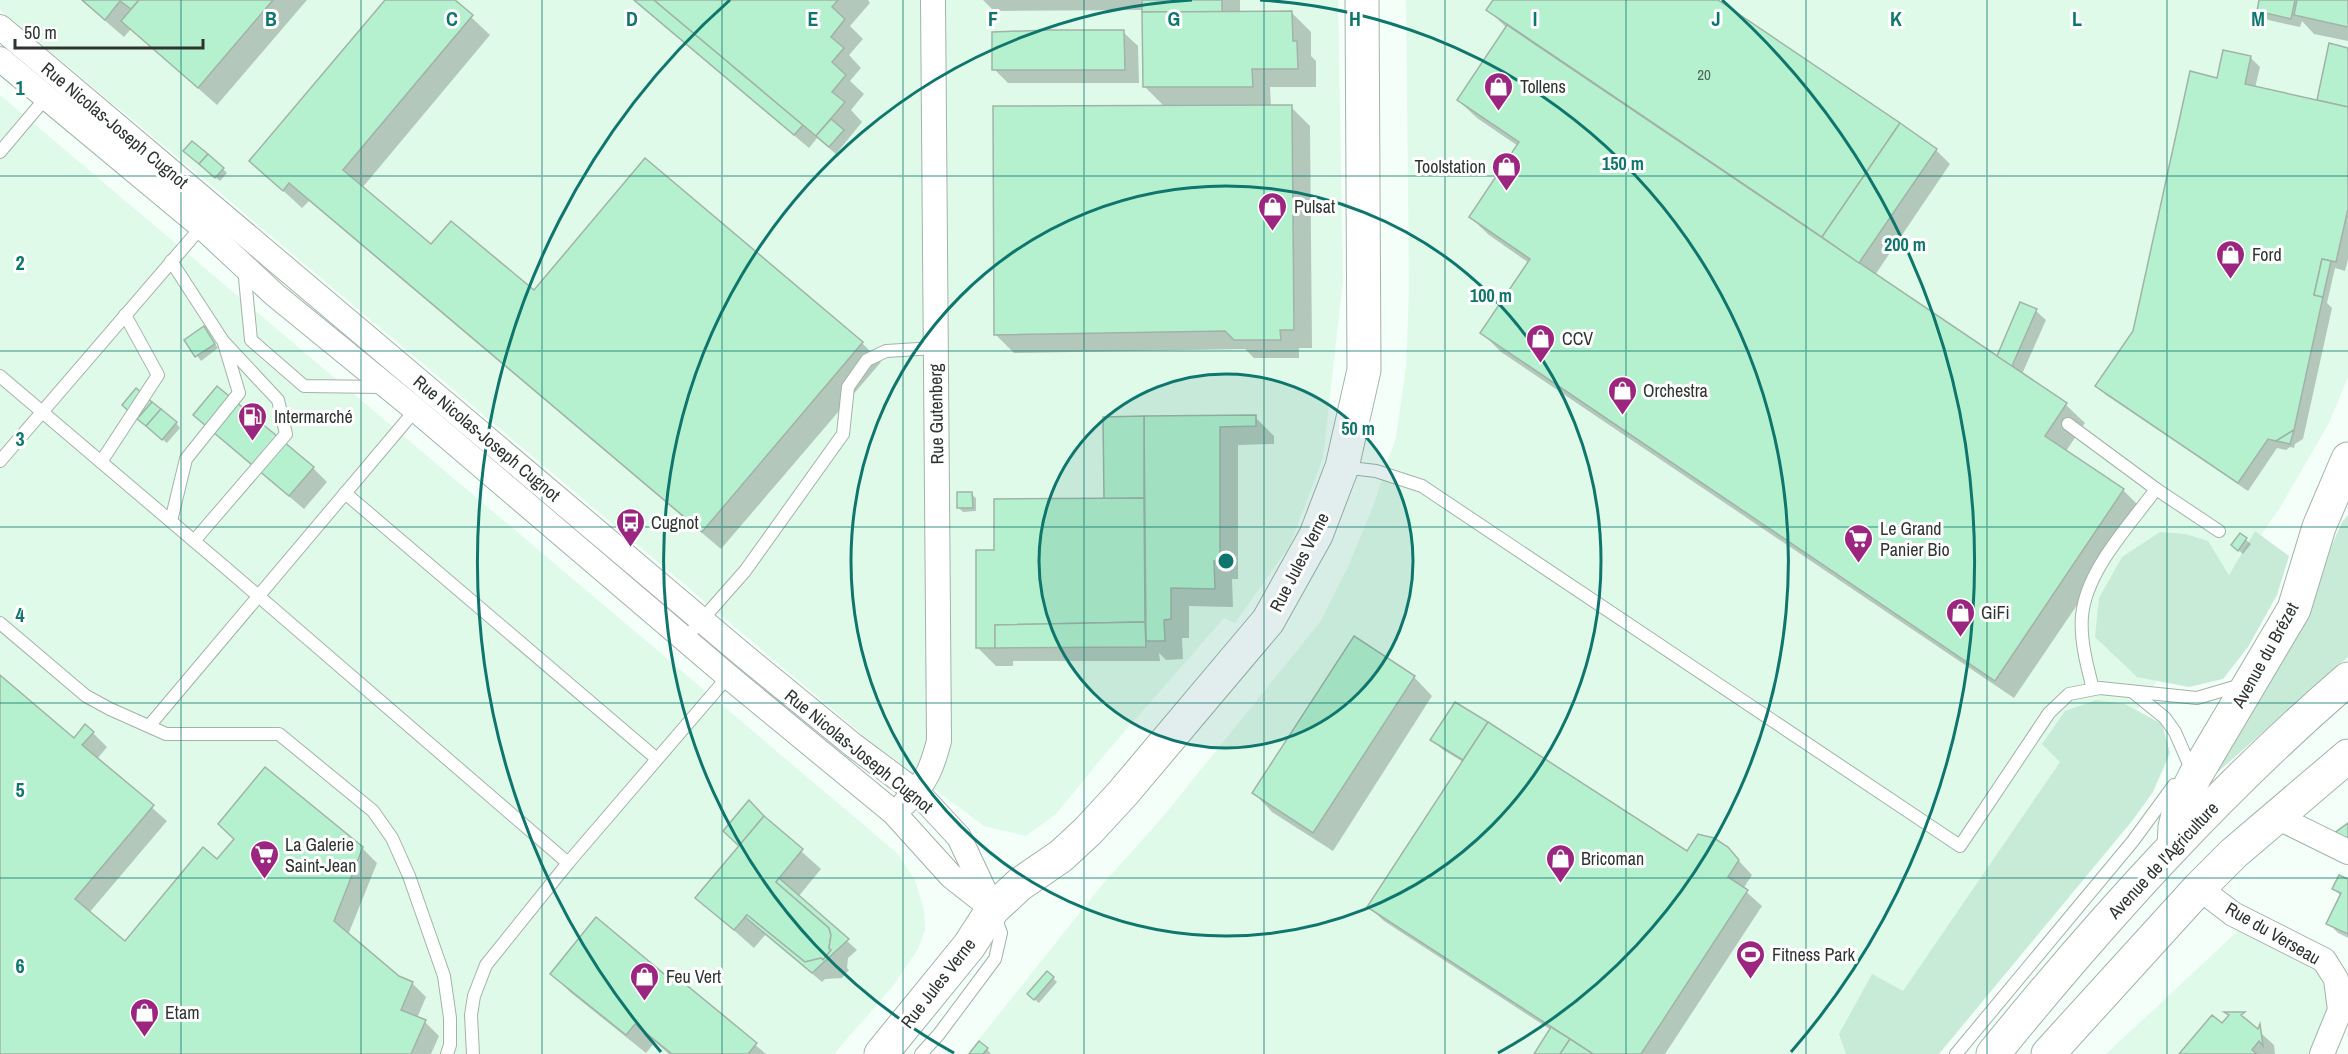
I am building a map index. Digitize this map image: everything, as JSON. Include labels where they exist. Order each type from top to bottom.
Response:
[{"type":"main road","name":"Rue Jules Verne","points":[[881,1054],[969,946],[993,909],[1020,884],[1061,856],[1124,793],[1268,621],[1316,535],[1342,467],[1364,370],[1362,0]]},
{"type":"main road","name":"Avenue du Brézet","points":[[2174,846],[2175,827],[2192,770],[2251,682],[2294,609],[2319,527],[2341,491],[2348,459]]},
{"type":"main road","name":"Avenue de l'Agriculture","points":[[1993,1054],[2043,991],[2174,846],[2248,770],[2348,679]]},
{"type":"main road","points":[[2048,1054],[2199,888],[2234,853],[2346,757]]},
{"type":"street","name":"Rue Gutenberg","points":[[894,813],[916,792],[931,772],[939,741],[933,0]]},
{"type":"street","name":"Rue Nicolas-Joseph Cugnot","points":[[0,27],[61,79],[208,219],[244,267],[275,295],[416,410],[729,677],[894,813],[951,876],[993,909]]},
{"type":"street","name":"Rue Nicolas-Joseph Cugnot","points":[[0,59],[46,98],[432,391],[743,655],[853,745],[916,792],[959,837],[993,909]]},
{"type":"street","points":[[2277,817],[2348,852]]},
{"type":"street","name":"Rue du Verseau","points":[[2199,888],[2233,914],[2324,960],[2336,979],[2340,1010],[2322,1054]]},
{"type":"lane","points":[[0,152],[61,79]]},
{"type":"lane","points":[[0,461],[208,219]]},
{"type":"lane","points":[[171,261],[223,341],[278,400],[286,434],[194,541]]},
{"type":"lane","points":[[244,267],[251,340],[304,386],[388,388]]},
{"type":"lane","points":[[101,462],[158,375],[125,315]]},
{"type":"lane","points":[[171,521],[186,459],[238,393],[223,341]]},
{"type":"lane","points":[[684,639],[745,571],[843,434],[848,387],[867,360],[886,351],[935,348]]},
{"type":"lane","points":[[0,376],[568,863]]},
{"type":"lane","points":[[149,726],[432,391]]},
{"type":"lane","points":[[2068,424],[2156,489],[2219,531]]},
{"type":"lane","points":[[1342,467],[1376,471],[1422,486],[1960,846],[2049,713],[2069,694],[2100,688],[2197,698],[2251,682]]},
{"type":"lane","points":[[2093,689],[2086,662],[2082,616],[2093,575],[2156,489]]},
{"type":"lane","points":[[345,493],[657,759]]},
{"type":"lane","points":[[0,623],[86,696],[166,734],[279,734],[373,811],[392,838],[409,876],[444,976],[450,1018],[450,1045],[447,1054]]},
{"type":"lane","points":[[473,1054],[471,1015],[474,996],[483,972],[496,951],[522,923],[568,863],[729,677],[743,655]]},
{"type":"lane","points":[[1956,1054],[2192,770],[2175,732],[2165,718],[2133,692]]},
{"type":"lane","name":"Rue Jules Verne","points":[[921,1054],[939,1034],[995,959],[1001,933],[993,909]]},
{"type":"shaded area","points":[[0,0],[1338,0],[1343,280],[1323,458],[1290,545],[1235,623],[1224,618],[1105,754],[1056,814],[1026,836],[984,826],[870,741],[0,10]]},
{"type":"shaded area","points":[[1406,0],[2348,0],[2348,377],[2329,423],[2281,506],[2251,550],[1893,1054],[967,1054],[1102,885],[1161,819],[1320,622],[1347,569],[1374,504],[1396,437],[1406,367],[1409,289]]},
{"type":"shaded area","points":[[0,95],[897,853],[915,880],[924,910],[925,930],[918,949],[893,986],[834,1054],[0,1054]]},
{"type":"shaded area","points":[[2348,515],[2348,657],[2203,785],[2305,605],[2342,522]]},
{"type":"shaded area","points":[[2255,531],[2289,556],[2277,595],[2248,647],[2223,679],[2189,687],[2137,677],[2095,637],[2099,598],[2122,557],[2160,532],[2186,534],[2208,541],[2229,575]]},
{"type":"shaded area","points":[[2096,700],[2125,704],[2162,724],[2170,753],[2153,792],[2132,821],[1939,1054],[1846,1054],[1839,1034],[1872,974],[1903,991],[2060,762],[2042,744],[2065,711]]},
{"type":"shaded area","points":[[2242,927],[2318,964],[2334,1010],[2316,1054],[2106,1054]]},
{"type":"building","points":[[82,0],[139,0],[131,9],[120,1],[105,20]]},
{"type":"building","points":[[139,0],[273,0],[198,88],[121,21]]},
{"type":"building","points":[[385,0],[455,0],[473,15],[343,170],[431,244],[451,221],[534,290],[645,158],[863,342],[702,532],[289,183],[283,191],[249,161]]},
{"type":"building","points":[[634,0],[654,0],[803,125],[794,135]]},
{"type":"building","points":[[654,0],[838,0],[832,7],[845,19],[831,37],[844,48],[832,62],[846,75],[832,92],[845,102],[816,136]]},
{"type":"building","points":[[1142,0],[1222,0],[1222,12],[1142,12]]},
{"type":"building","points":[[1493,0],[1718,0],[1900,123],[1822,237],[1486,10]]},
{"type":"building","points":[[2259,0],[2295,0],[2291,19],[2257,11]]},
{"type":"building","points":[[2297,0],[2348,0],[2348,27],[2294,15]]},
{"type":"building","points":[[1292,11],[1293,41],[1297,41],[1298,69],[1252,69],[1253,87],[1143,87],[1142,12]]},
{"type":"building","points":[[1507,25],[2067,403],[2045,436],[2124,489],[1995,681],[1480,333],[1530,259],[1469,217],[1519,142],[1457,100]]},
{"type":"building","points":[[1124,30],[1125,70],[992,70],[992,32]]},
{"type":"building","points":[[2329,43],[2348,48],[2348,107],[2317,100]]},
{"type":"building","name":"Ford","points":[[2223,50],[2251,56],[2245,84],[2348,107],[2348,209],[2336,262],[2322,259],[2314,295],[2323,297],[2294,430],[2276,441],[2268,439],[2238,483],[2095,386],[2133,331],[2190,71],[2217,78]]},
{"type":"building","points":[[1292,105],[1294,330],[1280,330],[1281,340],[1234,340],[1225,331],[994,335],[993,106]]},
{"type":"building","points":[[831,119],[844,130],[829,147],[816,136]]},
{"type":"building","points":[[1900,123],[1937,149],[1859,263],[1822,237]]},
{"type":"building","points":[[192,141],[208,154],[199,164],[183,151]]},
{"type":"building","points":[[208,154],[224,168],[215,178],[199,164]]},
{"type":"building","points":[[2322,259],[2331,261],[2323,297],[2314,295]]},
{"type":"building","points":[[2020,302],[2037,309],[2012,366],[1997,356]]},
{"type":"building","points":[[204,326],[215,344],[195,357],[184,340]]},
{"type":"building","name":"Intermarché","points":[[217,386],[314,467],[289,496],[193,415]]},
{"type":"building","points":[[136,388],[152,402],[137,419],[122,405]]},
{"type":"building","points":[[152,402],[161,409],[146,426],[137,419]]},
{"type":"building","points":[[161,409],[177,422],[162,440],[146,426]]},
{"type":"building","points":[[1256,415],[1256,426],[1220,427],[1220,560],[1214,561],[1215,589],[1171,588],[1171,619],[1164,620],[1165,641],[1146,641],[1144,416]]},
{"type":"building","points":[[1144,416],[1144,498],[1104,499],[1103,417]]},
{"type":"building","points":[[2294,430],[2290,444],[2276,441]]},
{"type":"building","points":[[957,492],[972,492],[973,508],[957,508]]},
{"type":"building","points":[[1144,498],[1145,622],[995,625],[995,648],[976,648],[976,550],[994,550],[994,499]]},
{"type":"building","points":[[2240,533],[2247,538],[2238,551],[2231,545]]},
{"type":"building","points":[[1145,622],[1146,647],[995,648],[995,625]]},
{"type":"building","points":[[1354,636],[1415,676],[1313,833],[1252,793]]},
{"type":"building","name":"La Galerie Saint-Jean","points":[[0,675],[74,738],[85,724],[94,732],[82,745],[154,805],[75,899],[125,941],[203,847],[217,859],[234,839],[218,824],[265,767],[363,847],[334,921],[399,976],[413,982],[401,1010],[426,1020],[411,1054],[0,1054]]},
{"type":"building","points":[[1455,702],[1488,722],[1463,760],[1430,740]]},
{"type":"building","name":"Bricoman","points":[[1488,722],[1687,851],[1698,834],[1714,838],[1728,847],[1739,860],[1728,877],[1748,890],[1641,1054],[1593,1054],[1367,907]]},
{"type":"building","points":[[749,800],[764,816],[739,846],[723,831]]},
{"type":"building","points":[[764,816],[803,849],[776,882],[829,928],[831,935],[829,948],[831,950],[823,960],[821,958],[805,962],[747,915],[734,930],[695,898]]},
{"type":"building","points":[[2348,823],[2348,842],[2333,834]]},
{"type":"building","points":[[2339,875],[2348,879],[2348,934],[2326,924],[2341,893],[2332,889]]},
{"type":"building","points":[[779,878],[849,939],[812,973],[745,917],[747,915],[805,962],[821,958],[823,960],[831,950],[829,948],[831,935],[829,928],[776,882]]},
{"type":"building","name":"Feu Vert","points":[[596,917],[669,978],[673,974],[757,1043],[748,1054],[672,1054],[635,1024],[626,1035],[550,974]]},
{"type":"building","points":[[1047,971],[1054,977],[1034,1000],[1027,994]]},
{"type":"building","points":[[2224,1012],[2245,1012],[2241,1015],[2258,1029],[2260,1024],[2263,1046],[2259,1041],[2252,1050],[2257,1054],[2179,1054],[2212,1015],[2222,1023],[2229,1015]]},
{"type":"building","points":[[1551,1027],[1570,1039],[1560,1054],[1534,1054]]},
{"type":"building","points":[[1570,1039],[1593,1054],[1560,1054]]},
{"type":"building","points":[[979,1041],[988,1048],[983,1054],[969,1054]]},
{"type":"place","name":"Tollens","points":[[1499,112]]},
{"type":"place","name":"Toolstation","points":[[1507,192]]},
{"type":"place","name":"Pulsat","points":[[1273,232]]},
{"type":"place","name":"Ford","points":[[2231,280]]},
{"type":"place","name":"CCV","points":[[1541,364]]},
{"type":"place","name":"Orchestra","points":[[1622,416]]},
{"type":"place","name":"Intermarché","points":[[253,442]]},
{"type":"place","name":"Cugnot","points":[[630,548]]},
{"type":"place","name":"Le Grand Panier Bio","points":[[1859,564]]},
{"type":"place","name":"GiFi","points":[[1960,638]]},
{"type":"place","name":"La Galerie Saint-Jean","points":[[264,880]]},
{"type":"place","name":"Bricoman","points":[[1560,884]]},
{"type":"place","name":"Fitness Park","points":[[1751,980]]},
{"type":"place","name":"Feu Vert","points":[[645,1002]]},
{"type":"place","name":"Etam","points":[[144,1038]]}]
